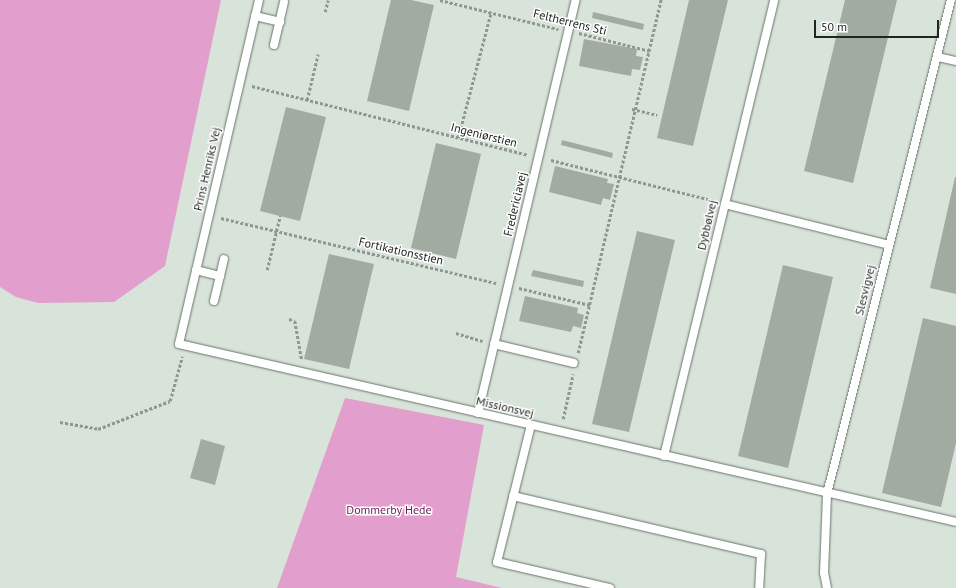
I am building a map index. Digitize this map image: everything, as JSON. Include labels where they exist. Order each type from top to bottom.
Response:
[{"type":"lane","name":"Prins Henriks Vej","points":[[182,345],[196,270],[259,0]]},
{"type":"lane","name":"Fredericiavej","points":[[478,413],[576,0]]},
{"type":"lane","name":"Dybbølvej","points":[[664,456],[774,0]]},
{"type":"lane","name":"Slesvigvej","points":[[827,588],[824,573],[827,494],[889,245],[938,57],[951,0]]},
{"type":"lane","points":[[274,45],[284,2]]},
{"type":"lane","points":[[255,16],[280,22]]},
{"type":"lane","points":[[938,57],[956,61]]},
{"type":"lane","points":[[725,204],[889,245]]},
{"type":"lane","points":[[214,301],[224,260]]},
{"type":"lane","points":[[196,270],[220,276]]},
{"type":"lane","points":[[494,344],[575,363]]},
{"type":"lane","name":"Missionsvej","points":[[182,345],[827,494],[956,522]]},
{"type":"lane","points":[[531,425],[497,562],[610,588]]},
{"type":"lane","points":[[513,496],[761,554],[760,588]]},
{"type":"path","points":[[325,12],[328,0]]},
{"type":"path","name":"Feltherrens Sti","points":[[440,0],[650,51]]},
{"type":"path","points":[[560,432],[620,176],[634,109],[650,51],[661,0]]},
{"type":"path","points":[[458,138],[491,12]]},
{"type":"path","points":[[307,100],[318,54]]},
{"type":"path","name":"Ingeniørstien","points":[[239,83],[538,158],[620,176],[725,204]]},
{"type":"path","points":[[634,109],[657,114]]},
{"type":"path","name":"Fortikationsstien","points":[[209,215],[590,305]]},
{"type":"path","points":[[267,270],[280,216]]},
{"type":"path","points":[[602,233],[606,234]]},
{"type":"path","points":[[289,319],[295,321],[303,362],[301,372]]},
{"type":"path","points":[[456,333],[494,344]]},
{"type":"path","points":[[60,422],[98,429],[170,402],[182,345]]},
{"type":"green space","points":[[0,0],[221,0],[165,266],[114,302],[38,303],[16,297],[0,287]]},
{"type":"green space","name":"Dommerby Hede","points":[[345,398],[484,425],[456,577],[502,588],[277,588]]},
{"type":"building","points":[[391,0],[411,0],[434,5],[409,111],[367,101]]},
{"type":"building","points":[[689,0],[728,0],[693,146],[657,138]]},
{"type":"building","points":[[845,0],[897,0],[853,183],[804,171]]},
{"type":"building","points":[[593,12],[644,24],[643,30],[592,18]]},
{"type":"building","points":[[584,39],[637,49],[636,56],[643,57],[640,70],[632,69],[631,76],[579,66]]},
{"type":"building","points":[[286,107],[326,117],[300,221],[260,211]]},
{"type":"building","points":[[562,140],[613,153],[612,158],[561,145]]},
{"type":"building","points":[[436,143],[481,154],[456,259],[411,248]]},
{"type":"building","points":[[555,166],[608,179],[607,183],[614,184],[610,200],[603,198],[601,205],[549,192]]},
{"type":"building","points":[[956,177],[956,294],[930,288]]},
{"type":"building","points":[[637,231],[675,240],[629,432],[592,424]]},
{"type":"building","points":[[329,254],[374,264],[349,369],[304,359]]},
{"type":"building","points":[[783,265],[833,277],[788,468],[738,456]]},
{"type":"building","points":[[533,270],[584,281],[583,287],[531,276]]},
{"type":"building","points":[[525,296],[578,308],[577,313],[584,315],[581,328],[573,326],[571,332],[519,321]]},
{"type":"building","points":[[923,318],[956,326],[956,443],[941,507],[882,493]]},
{"type":"building","points":[[201,439],[225,446],[215,485],[190,478]]}]
